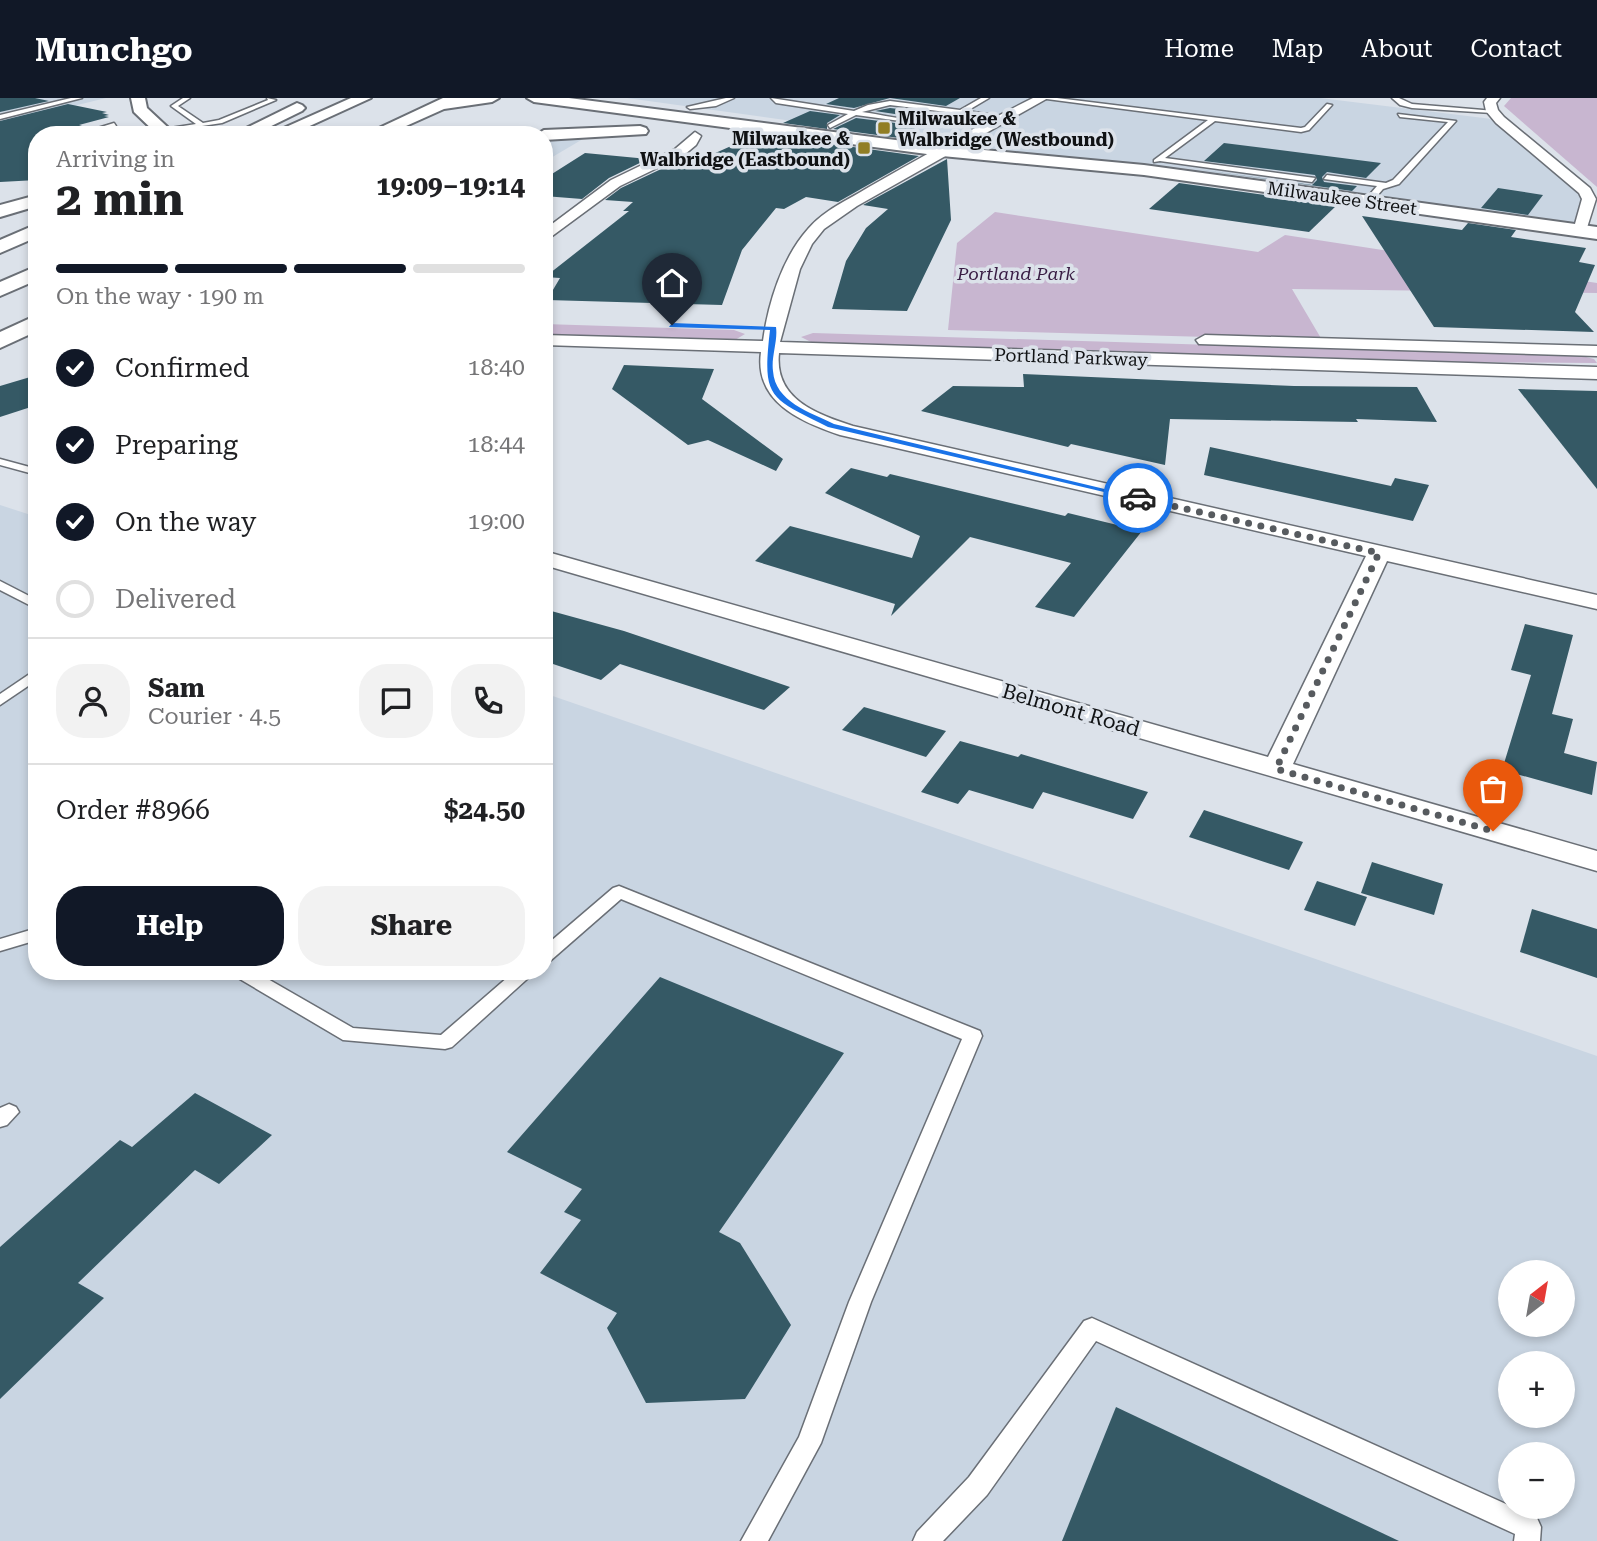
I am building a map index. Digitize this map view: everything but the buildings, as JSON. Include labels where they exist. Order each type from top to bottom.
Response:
[{"type":"street","points":[[138,98],[139,109],[158,126]]},
{"type":"street","points":[[392,126],[456,98]]},
{"type":"street","points":[[440,105],[492,98]]},
{"type":"street","name":"Milwaukee Street","points":[[534,98],[692,121],[1087,163],[1151,165],[1368,201],[1589,232]]},
{"type":"street","name":"Milwaukee Street","points":[[627,98],[692,121],[716,110],[830,125],[949,147]]},
{"type":"street","points":[[1042,98],[949,147],[833,215],[813,233],[794,265],[773,333],[769,372],[776,393],[792,406],[831,426],[1597,602]]},
{"type":"street","points":[[260,126],[310,103]]},
{"type":"street","points":[[1492,104],[1586,191],[1589,199],[1589,232]]},
{"type":"street","points":[[297,126],[336,109],[370,106]]},
{"type":"street","points":[[336,126],[370,106]]},
{"type":"street","points":[[593,133],[663,116]]},
{"type":"street","points":[[553,135],[648,131],[692,121],[691,144],[626,177],[553,231]]},
{"type":"street","points":[[0,211],[28,203]]},
{"type":"street","points":[[0,247],[28,234]]},
{"type":"street","points":[[0,262],[28,249]]},
{"type":"street","points":[[0,292],[28,277]]},
{"type":"street","points":[[0,292],[28,281]]},
{"type":"street","points":[[0,341],[28,327]]},
{"type":"street","name":"Portland Parkway","points":[[553,340],[773,333],[1597,373]]},
{"type":"street","points":[[1192,340],[1597,351]]},
{"type":"street","points":[[1276,769],[1379,553]]},
{"type":"street","name":"Belmont Road","points":[[553,561],[1597,862]]},
{"type":"lane","points":[[0,117],[79,98]]},
{"type":"lane","points":[[187,98],[174,106],[204,126],[273,100],[270,98]]},
{"type":"lane","points":[[692,121],[716,104],[731,98]]},
{"type":"lane","points":[[774,98],[787,104],[930,123],[944,121],[986,98]]},
{"type":"lane","points":[[1042,98],[1301,130],[1307,129],[1329,105]]},
{"type":"lane","points":[[1395,98],[1402,104],[1412,106],[1492,104]]},
{"type":"lane","points":[[830,125],[877,104],[1003,117]]},
{"type":"lane","points":[[1368,201],[1380,187],[1396,182],[1453,121],[1400,115]]},
{"type":"lane","points":[[1151,165],[1213,120]]},
{"type":"lane","points":[[1151,165],[1312,180]]},
{"type":"lane","points":[[1327,177],[1387,185]]},
{"type":"lane","points":[[0,462],[28,470]]},
{"type":"lane","points":[[0,585],[28,600]]},
{"type":"lane","points":[[0,701],[28,680]]},
{"type":"lane","points":[[553,949],[619,892],[973,1036],[860,1302],[809,1443],[754,1541]]},
{"type":"lane","points":[[0,945],[28,937]]},
{"type":"lane","points":[[255,980],[350,1035],[445,1042],[517,980]]},
{"type":"lane","points":[[926,1541],[978,1486],[1092,1328],[1528,1527],[1527,1541]]},
{"type":"shaded area","points":[[0,98],[106,98],[0,124]]},
{"type":"shaded area","points":[[627,98],[1320,98],[1500,120],[1583,187],[1580,231]]},
{"type":"shaded area","points":[[593,133],[553,157],[553,135]]},
{"type":"shaded area","points":[[0,505],[28,514],[28,980],[553,980],[553,696],[1597,1056],[1597,1541],[0,1541]]},
{"type":"green space","points":[[1511,98],[1597,98],[1597,187],[1504,106]]},
{"type":"green space","name":"Portland Park","points":[[995,212],[1258,252],[1285,235],[1597,283],[1597,293],[1292,289],[1322,340],[948,330],[957,243]]},
{"type":"green space","points":[[553,324],[734,330],[745,334],[735,340],[553,334]]},
{"type":"green space","points":[[813,333],[1582,356],[1594,359],[1597,363],[1459,362],[811,342],[801,337]]},
{"type":"way so far","points":[[1138,498],[1379,553],[1276,769],[1493,831]]},
{"type":"place","name":"Milwaukee & Walbridge (Westbound)","points":[[884,128]]},
{"type":"place","name":"Milwaukee & Walbridge (Eastbound)","points":[[864,148]]},
{"type":"route","points":[[672,325],[774,328],[769,372],[776,393],[792,406],[831,426],[1138,498]]}]
